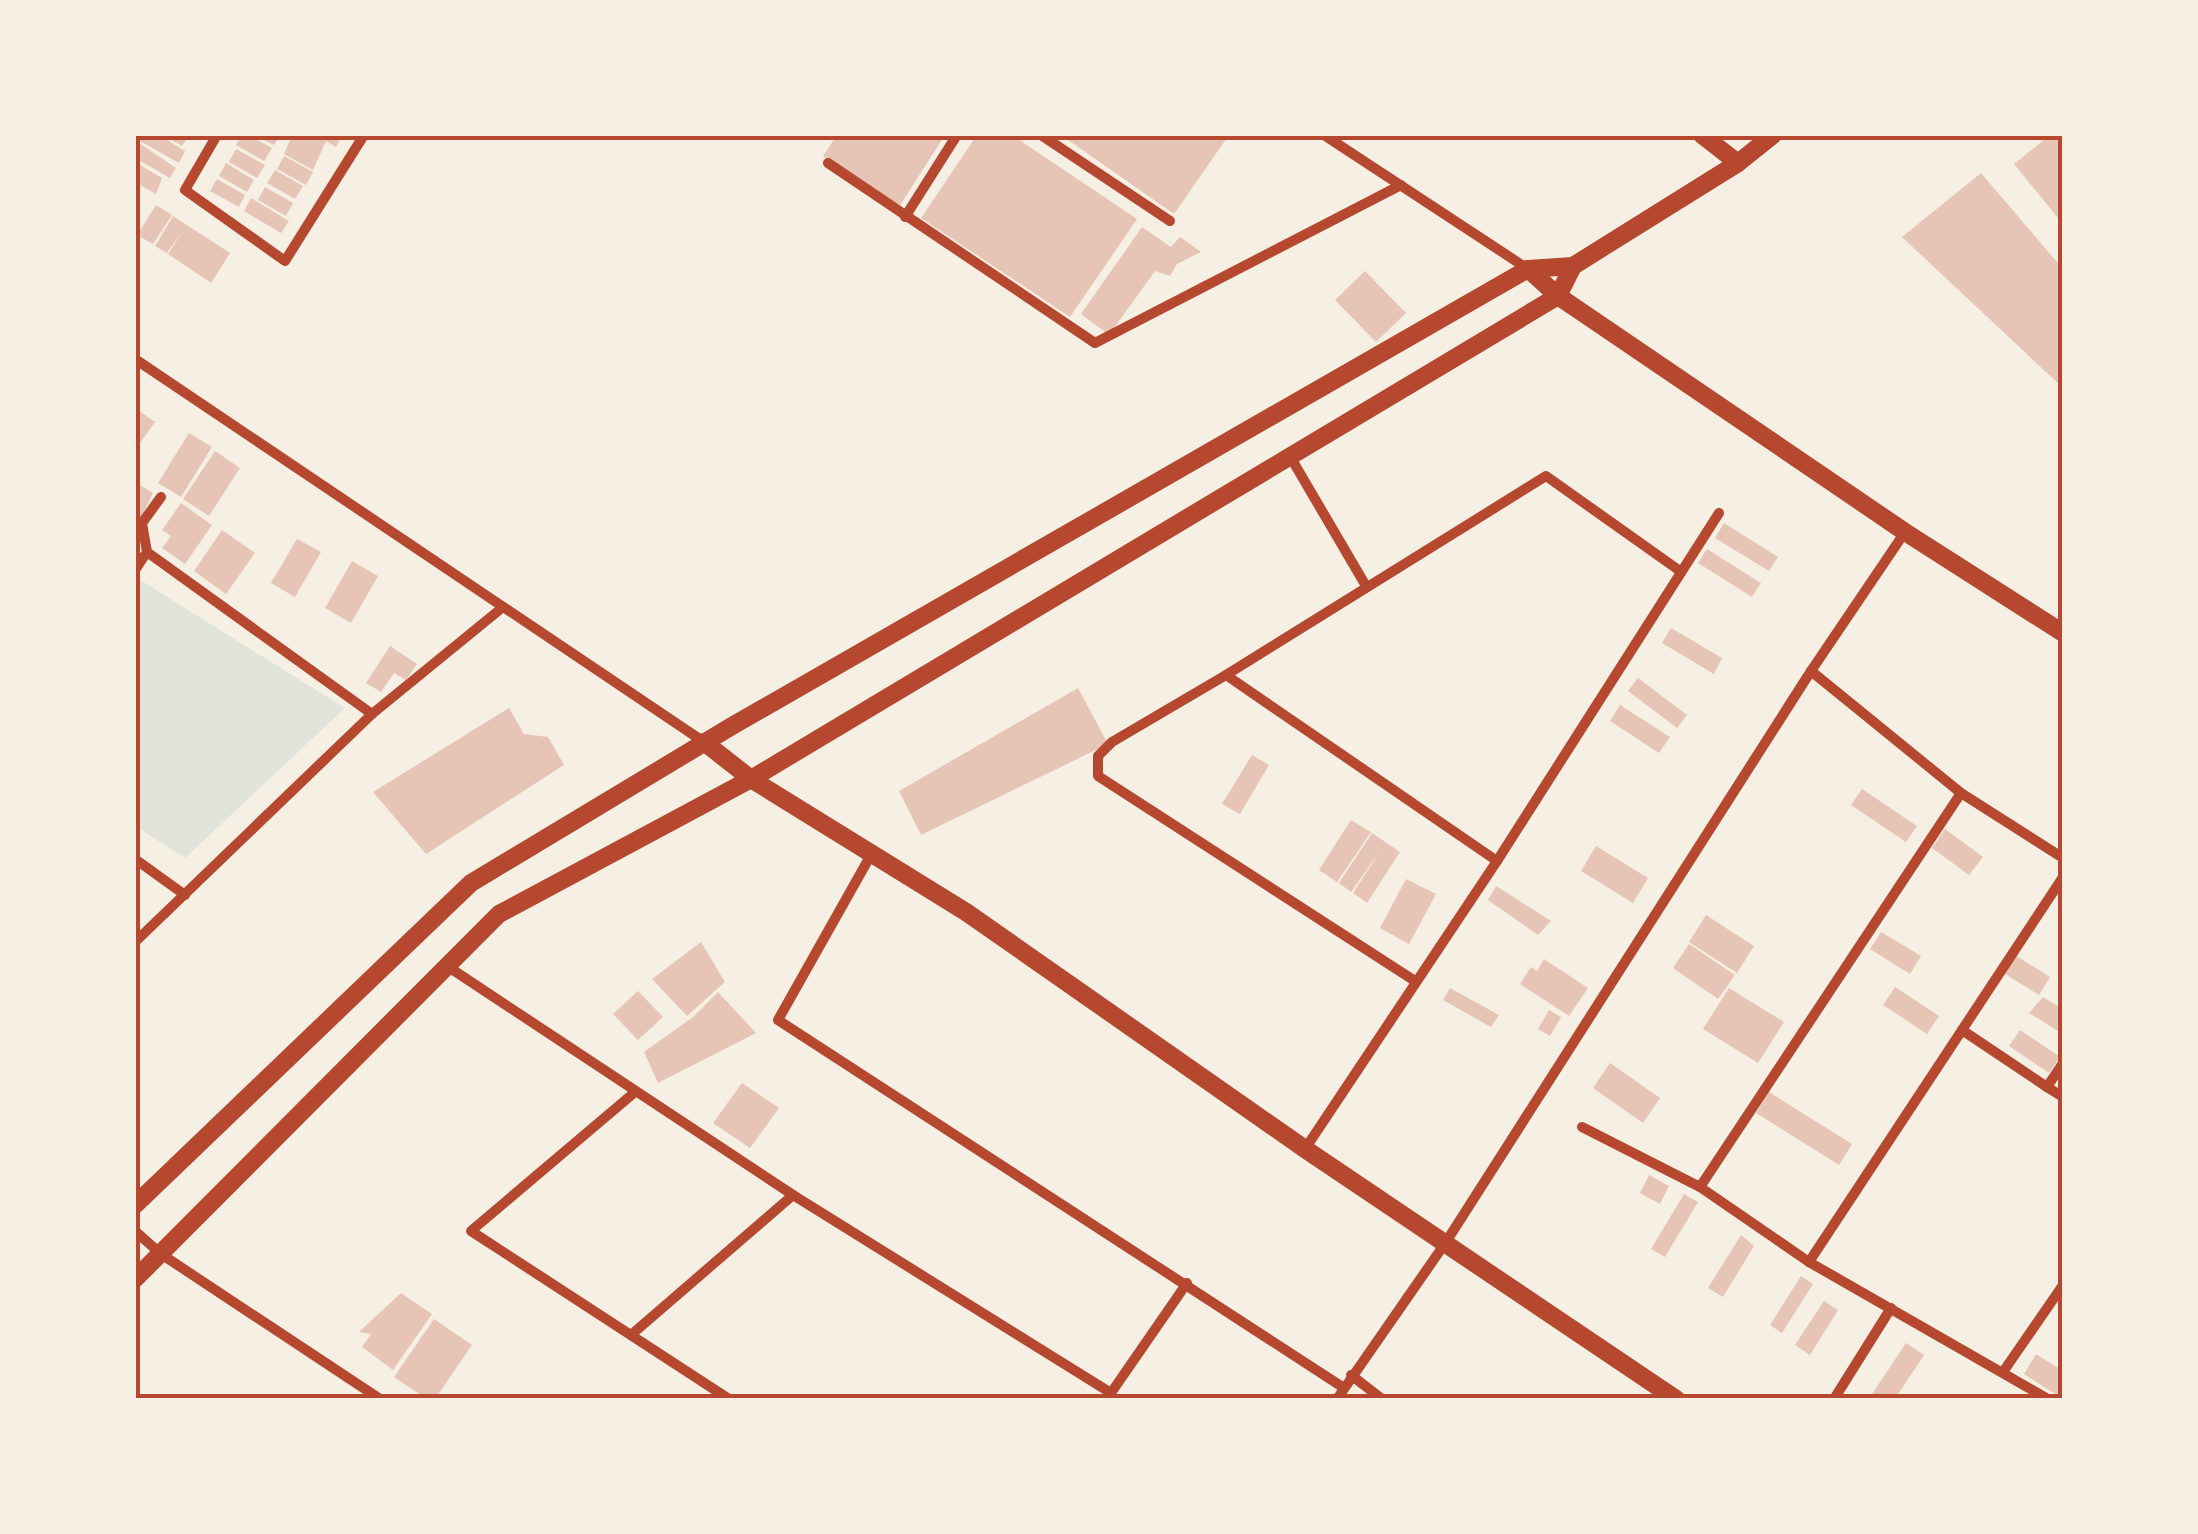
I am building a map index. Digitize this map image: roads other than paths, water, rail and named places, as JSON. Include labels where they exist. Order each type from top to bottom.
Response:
[{"type":"street","points":[[217,135],[184,190],[285,261],[364,135]]},
{"type":"street","points":[[905,217],[957,135]]},
{"type":"street","points":[[1041,135],[1170,221]]},
{"type":"street","points":[[1324,135],[1528,269],[1558,296],[1904,532],[2063,633]]},
{"type":"street","points":[[1702,135],[1738,163]]},
{"type":"street","points":[[135,1205],[471,883],[704,742],[1528,269],[1574,266],[1738,163],[1773,135]]},
{"type":"street","points":[[828,163],[1095,343],[1401,185]]},
{"type":"street","points":[[135,1280],[500,914],[751,779],[1291,458],[1558,296],[1574,266]]},
{"type":"street","points":[[135,358],[704,742],[751,779],[966,912],[1305,1149],[1676,1399]]},
{"type":"street","points":[[1291,458],[1366,586]]},
{"type":"street","points":[[1415,981],[1098,776],[1098,756],[1112,742],[1546,476],[1680,571]]},
{"type":"street","points":[[135,570],[147,552],[142,523],[161,497]]},
{"type":"street","points":[[1305,1149],[1719,513]]},
{"type":"street","points":[[1337,1399],[1446,1242],[1811,670],[1904,532]]},
{"type":"street","points":[[147,552],[372,714]]},
{"type":"street","points":[[135,942],[372,714],[503,606]]},
{"type":"street","points":[[1811,670],[1961,793],[2063,858]]},
{"type":"street","points":[[1226,675],[1496,860]]},
{"type":"street","points":[[1700,1186],[1961,793]]},
{"type":"street","points":[[872,852],[778,1020],[1344,1388]]},
{"type":"street","points":[[135,860],[186,895]]},
{"type":"street","points":[[1809,1262],[2063,877]]},
{"type":"street","points":[[447,966],[793,1195],[1109,1396],[1186,1283]]},
{"type":"street","points":[[1962,1030],[2063,1097]]},
{"type":"street","points":[[2047,1087],[2063,1064]]},
{"type":"street","points":[[635,1092],[471,1231],[729,1399]]},
{"type":"street","points":[[1582,1127],[1700,1186],[1809,1262],[2048,1399]]},
{"type":"street","points":[[631,1335],[793,1195]]},
{"type":"street","points":[[135,1231],[161,1254],[380,1399]]},
{"type":"street","points":[[2003,1372],[2063,1286]]},
{"type":"street","points":[[1834,1399],[1890,1308]]},
{"type":"street","points":[[1351,1376],[1382,1399]]}]
